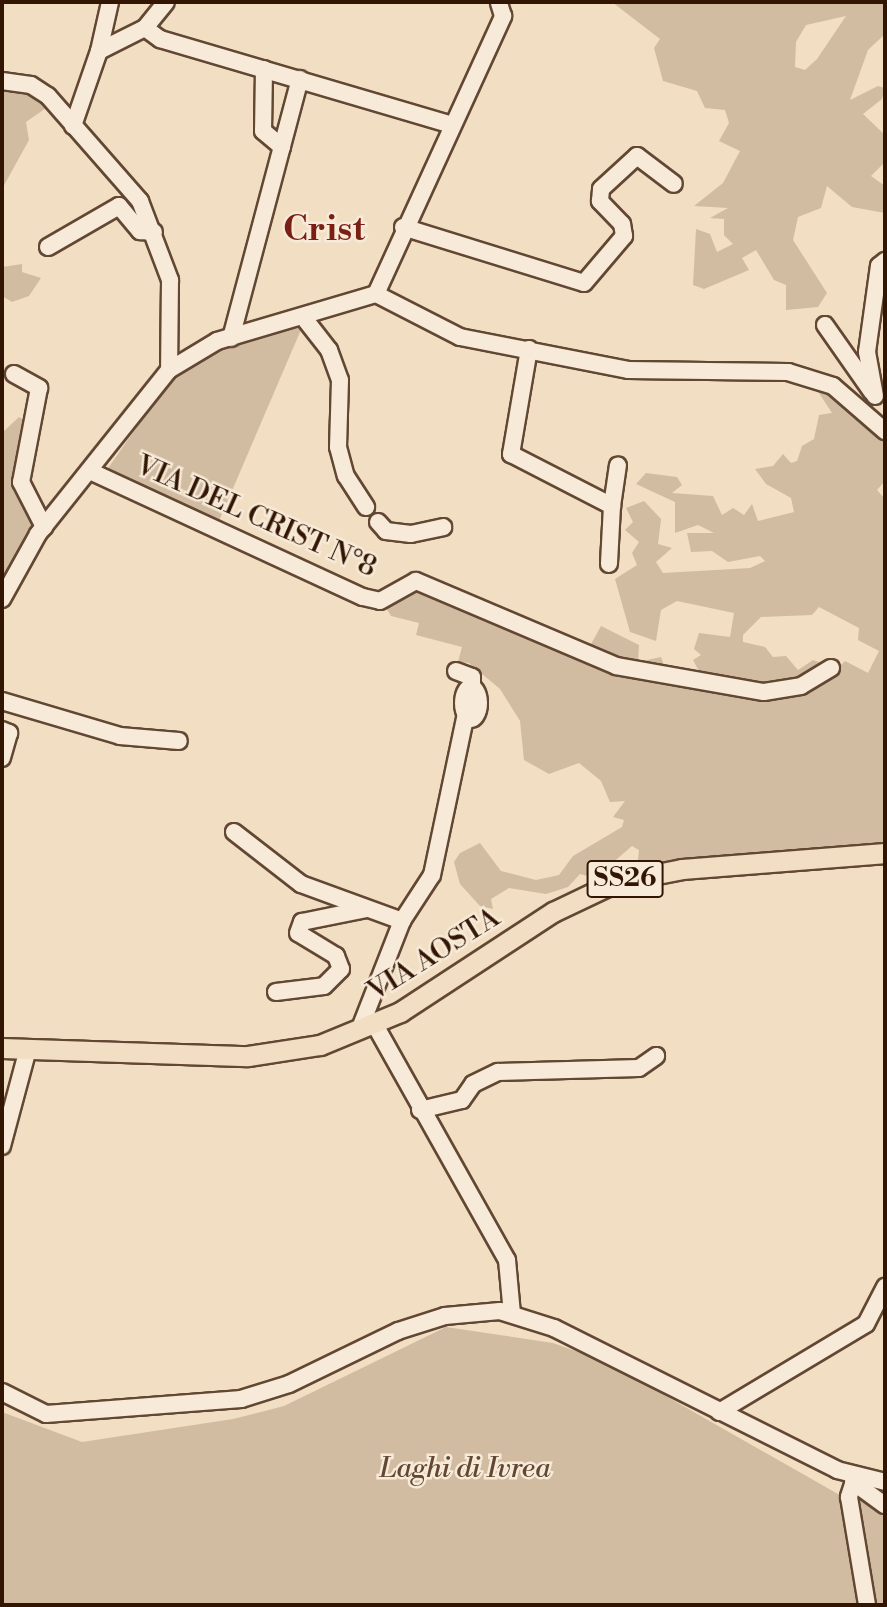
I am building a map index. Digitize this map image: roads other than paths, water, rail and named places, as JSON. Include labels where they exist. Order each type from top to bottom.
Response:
[{"type":"main road","name":"VIA AOSTA","points":[[2,1048],[248,1056],[367,1028],[553,912],[616,882],[682,869],[885,853]]},
{"type":"street","points":[[74,128],[99,51],[110,2]]},
{"type":"street","points":[[99,51],[145,28],[166,2]]},
{"type":"street","points":[[376,294],[449,124],[503,16],[499,3]]},
{"type":"street","points":[[145,28],[264,69],[449,124]]},
{"type":"street","points":[[264,69],[263,131],[282,147]]},
{"type":"street","points":[[231,338],[300,79]]},
{"type":"street","points":[[2,81],[41,90],[131,188],[154,232],[170,280],[169,370]]},
{"type":"street","points":[[403,227],[584,283],[624,236],[622,224],[600,201],[601,189],[637,156],[674,184]]},
{"type":"street","points":[[48,247],[113,207],[124,209],[140,231],[154,232]]},
{"type":"street","points":[[861,408],[868,409],[875,396],[867,352],[879,266],[885,261]]},
{"type":"street","points":[[2,599],[44,527],[92,472],[169,370],[231,338],[376,294],[460,337],[628,370],[788,372],[833,386],[885,431]]},
{"type":"street","points":[[304,318],[329,350],[340,380],[338,447],[345,476],[366,507]]},
{"type":"street","points":[[825,325],[875,396]]},
{"type":"street","points":[[529,349],[511,454],[612,506]]},
{"type":"street","points":[[14,374],[39,388],[21,482],[44,527]]},
{"type":"street","points":[[608,565],[618,465]]},
{"type":"street","name":"VIA DEL CRIST N°8","points":[[92,472],[363,597],[380,601],[416,581],[640,673],[764,692],[801,686],[831,668]]},
{"type":"street","points":[[378,522],[386,531],[411,534],[443,527]]},
{"type":"street","points":[[456,671],[472,677],[432,875],[402,921],[367,1028],[420,1110],[507,1260],[512,1314]]},
{"type":"street","points":[[2,701],[120,736],[179,741]]},
{"type":"street","points":[[2,730],[9,733],[2,758]]},
{"type":"street","points":[[234,831],[301,884],[402,921]]},
{"type":"street","points":[[276,992],[324,986],[341,970],[336,956],[298,933],[302,922],[368,908]]},
{"type":"street","points":[[2,1146],[28,1049]]},
{"type":"street","points":[[462,1100],[473,1084],[498,1072],[639,1068],[656,1056]]},
{"type":"street","points":[[420,1110],[480,1096]]},
{"type":"street","points":[[719,1412],[866,1324],[885,1287]]},
{"type":"street","points":[[2,1392],[29,1409],[70,1415],[241,1399],[274,1391],[433,1319],[512,1314],[554,1328],[854,1480],[885,1505]]},
{"type":"street","points":[[854,1480],[885,1482]]},
{"type":"street","points":[[854,1480],[849,1497],[867,1605]]},
{"type":"district","name":"Crist","points":[[324,230]]},
{"type":"park label","name":"Laghi di Ivrea","points":[[465,1469]]}]
